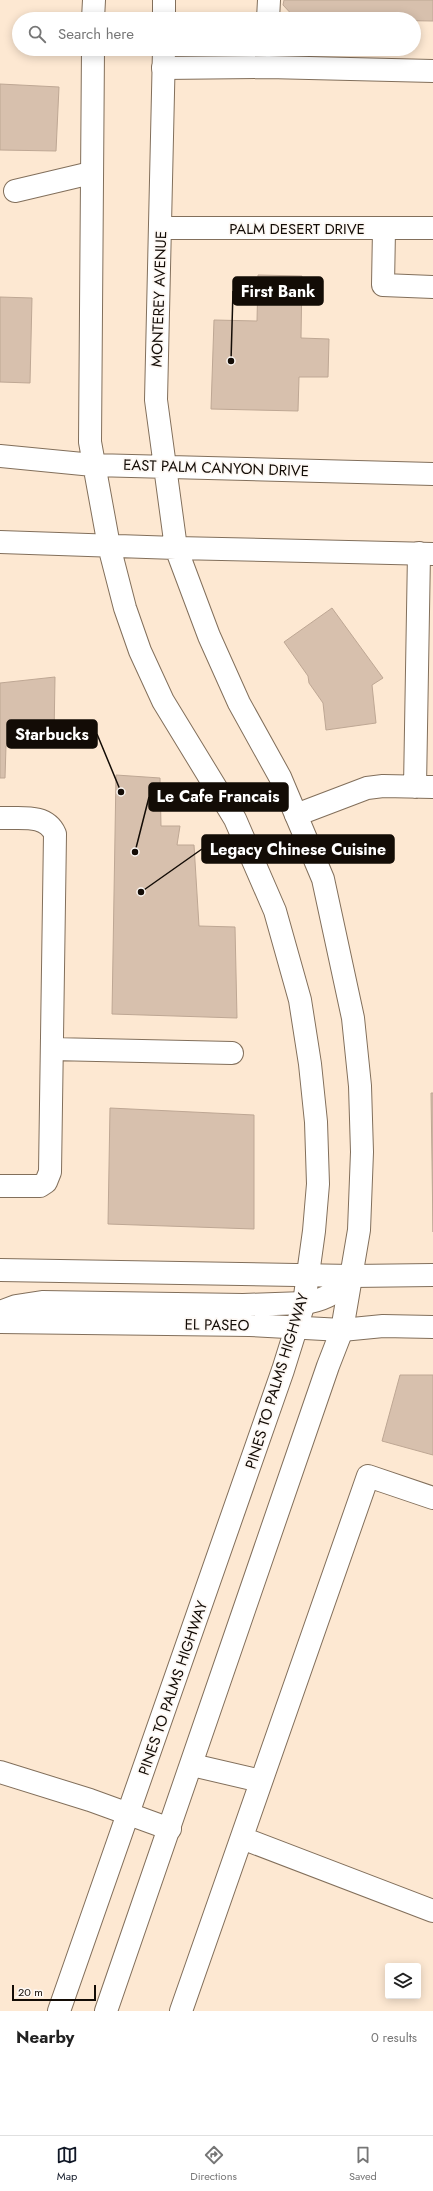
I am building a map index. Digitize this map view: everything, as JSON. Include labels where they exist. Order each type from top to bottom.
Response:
[{"type":"main road","points":[[94,0],[94,12]]},
{"type":"main road","points":[[164,0],[164,12]]},
{"type":"main road","points":[[268,0],[268,12]]},
{"type":"main road","points":[[93,56],[89,419],[93,465],[109,546]]},
{"type":"main road","points":[[163,58],[268,58],[433,71]]},
{"type":"main road","name":"MONTEREY AVENUE","points":[[163,58],[161,228],[156,400],[176,548]]},
{"type":"main road","points":[[15,191],[91,173]]},
{"type":"main road","name":"PALM DESERT DRIVE","points":[[161,228],[384,230],[433,228]]},
{"type":"main road","points":[[384,230],[383,286],[433,286]]},
{"type":"main road","name":"EAST PALM CANYON DRIVE","points":[[0,456],[93,465],[433,474]]},
{"type":"main road","points":[[0,542],[426,554],[424,787],[383,786],[367,788],[296,815]]},
{"type":"main road","name":"PINES TO PALMS HIGHWAY","points":[[59,2011],[253,1460],[304,1303],[318,1184],[316,1122],[300,1000],[275,911],[235,819],[163,701],[140,651],[125,608],[109,546]]},
{"type":"main road","points":[[106,2011],[170,1829],[328,1366],[342,1330],[359,1230],[362,1152],[360,1086],[352,1018],[323,879],[280,777],[239,703],[209,636],[176,548]]},
{"type":"main road","points":[[0,818],[41,819],[52,826],[55,834],[50,1172],[46,1182],[40,1186],[0,1186]]},
{"type":"main road","points":[[52,1049],[232,1053]]},
{"type":"main road","points":[[0,1270],[308,1274],[351,1278],[433,1275]]},
{"type":"main road","points":[[0,1312],[16,1306],[42,1302],[243,1305],[304,1303],[311,1302],[338,1292],[351,1278]]},
{"type":"main road","name":"EL PASEO","points":[[0,1322],[250,1325],[342,1330],[383,1326],[433,1327]]},
{"type":"main road","points":[[181,2011],[368,1476],[433,1498]]},
{"type":"main road","points":[[192,1765],[261,1781]]},
{"type":"main road","points":[[0,1772],[90,1800],[170,1829]]},
{"type":"main road","points":[[242,1838],[433,1911]]},
{"type":"building","points":[[284,0],[433,0],[433,21],[421,21],[421,12],[290,12],[283,5]]},
{"type":"building","points":[[0,84],[59,87],[56,151],[0,150]]},
{"type":"building","points":[[258,275],[302,276],[301,338],[329,339],[328,377],[299,377],[298,411],[211,409],[214,320],[257,321]]},
{"type":"building","points":[[0,297],[32,298],[30,383],[0,382]]},
{"type":"building","points":[[332,608],[383,678],[372,685],[376,723],[326,730],[323,703],[309,683],[308,676],[284,642]]},
{"type":"building","points":[[55,677],[54,737],[6,746],[5,778],[0,778],[0,683]]},
{"type":"building","points":[[116,775],[160,778],[161,826],[180,826],[177,845],[194,845],[199,926],[235,927],[237,1018],[112,1014]]},
{"type":"building","points":[[431,1093],[433,1093],[433,1232]]},
{"type":"building","points":[[110,1108],[254,1115],[254,1229],[108,1224]]},
{"type":"building","points":[[400,1375],[433,1375],[433,1455],[382,1441]]},
{"type":"place","name":"First Bank","points":[[231,361]]},
{"type":"place","name":"Starbucks","points":[[121,792]]},
{"type":"place","name":"Le Cafe Francais","points":[[135,852]]},
{"type":"place","name":"Legacy Chinese Cuisine","points":[[141,892]]}]
